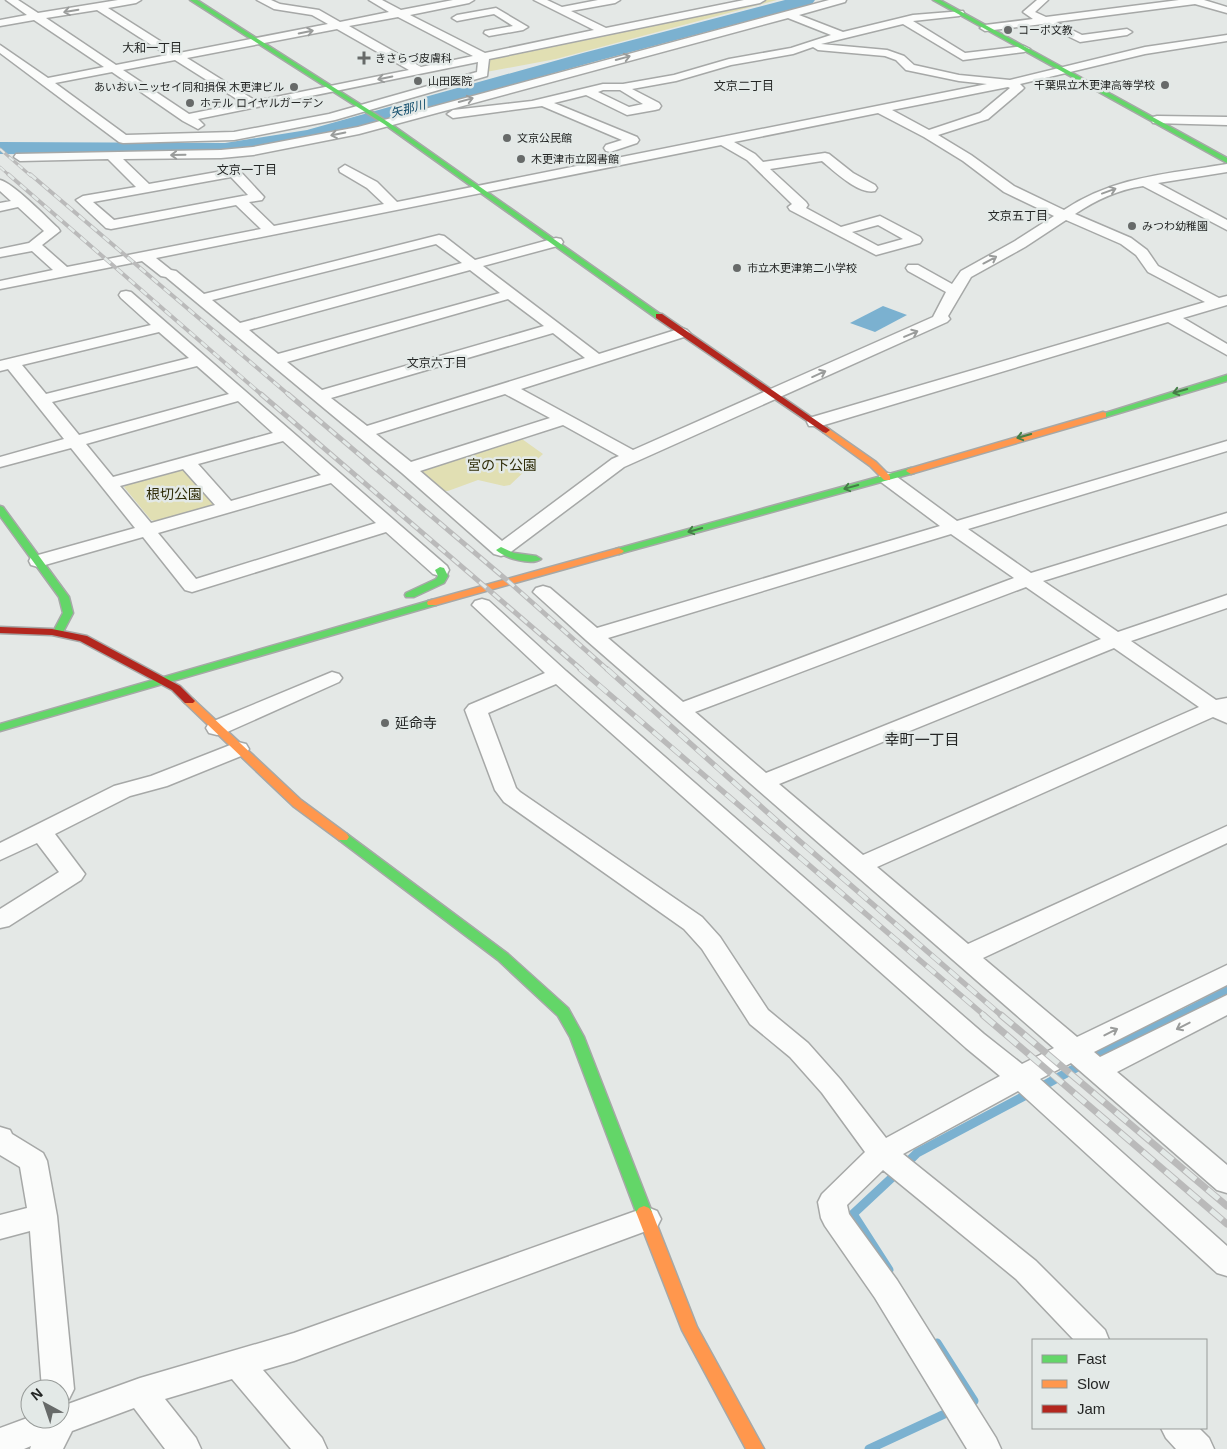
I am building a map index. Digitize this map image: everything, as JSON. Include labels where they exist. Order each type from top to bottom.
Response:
[{"type":"street","points":[[13,1],[29,0]]},
{"type":"street","points":[[0,23],[136,0]]},
{"type":"street","points":[[193,0],[363,107],[682,332],[883,467],[954,528],[1030,579],[1115,640],[1223,709]]},
{"type":"street","points":[[262,0],[278,7],[315,12],[420,71]]},
{"type":"street","points":[[374,0],[484,57]]},
{"type":"street","points":[[44,82],[469,0]]},
{"type":"street","points":[[539,0],[605,31]]},
{"type":"street","points":[[561,10],[614,0]]},
{"type":"street","points":[[187,118],[335,89],[757,0]]},
{"type":"street","points":[[20,157],[113,157],[221,154],[253,151],[386,123],[841,0]]},
{"type":"street","points":[[936,0],[1024,50],[1157,120],[1227,161]]},
{"type":"street","points":[[1043,0],[1028,12],[1080,39],[1134,36]]},
{"type":"street","points":[[1108,0],[1127,10]]},
{"type":"street","points":[[985,28],[1194,0],[1227,10]]},
{"type":"street","points":[[13,1],[217,138]]},
{"type":"street","points":[[98,6],[180,56],[254,105]]},
{"type":"street","points":[[435,6],[521,49]]},
{"type":"street","points":[[457,18],[496,11],[523,27],[481,29]]},
{"type":"street","points":[[386,123],[501,109],[542,102],[603,87],[624,87],[684,76],[729,62],[793,51],[818,41],[904,20],[959,13]]},
{"type":"street","points":[[788,14],[842,35]]},
{"type":"street","points":[[1092,14],[1154,48]]},
{"type":"street","points":[[904,20],[963,57],[1024,50]]},
{"type":"street","points":[[0,285],[1010,83],[1059,69],[1154,48],[1227,38]]},
{"type":"street","points":[[808,46],[887,53],[900,58],[902,63],[910,68],[959,78],[1010,83],[1018,88],[984,116],[928,134]]},
{"type":"street","points":[[0,48],[123,139],[217,138],[313,122],[483,74],[484,57]]},
{"type":"street","points":[[650,51],[665,58]]},
{"type":"street","points":[[681,64],[696,71]]},
{"type":"street","points":[[588,91],[627,111],[655,106],[629,92],[624,87]]},
{"type":"street","points":[[542,102],[633,140],[610,148]]},
{"type":"street","points":[[880,109],[928,134],[967,158],[1008,189],[1136,246],[1154,269],[1222,302]]},
{"type":"street","points":[[1157,120],[1227,121]]},
{"type":"street","points":[[724,141],[751,157],[761,166],[801,205],[795,207],[841,231]]},
{"type":"street","points":[[113,157],[146,189]]},
{"type":"street","points":[[761,166],[825,157],[848,176],[870,188]]},
{"type":"street","points":[[502,559],[618,463],[942,319],[940,317],[966,274],[1020,244],[1089,199],[1128,184],[1227,168]]},
{"type":"street","points":[[345,169],[372,185],[395,207]]},
{"type":"street","points":[[234,173],[257,197],[111,225],[83,200],[146,189],[234,173]]},
{"type":"street","points":[[1146,182],[1227,226]]},
{"type":"street","points":[[0,184],[53,230],[35,246],[0,253]]},
{"type":"street","points":[[240,201],[271,231]]},
{"type":"street","points":[[0,207],[22,202]]},
{"type":"street","points":[[200,298],[439,239],[597,360]]},
{"type":"street","points":[[236,329],[556,242]]},
{"type":"street","points":[[35,246],[64,272]]},
{"type":"street","points":[[145,256],[200,298],[408,469],[502,559],[541,557],[511,556],[502,559]]},
{"type":"street","points":[[913,268],[954,291]]},
{"type":"street","points":[[275,360],[511,294]]},
{"type":"street","points":[[126,295],[239,396],[440,570],[443,576],[440,581],[406,596],[454,582]]},
{"type":"street","points":[[815,422],[1222,302]]},
{"type":"street","points":[[1170,317],[1227,350]]},
{"type":"street","points":[[6,364],[162,327]]},
{"type":"street","points":[[319,396],[555,328]]},
{"type":"street","points":[[363,433],[682,332]]},
{"type":"street","points":[[42,400],[200,360]]},
{"type":"street","points":[[6,364],[42,400],[192,586],[388,525]]},
{"type":"street","points":[[1189,377],[1227,367]]},
{"type":"street","points":[[0,728],[558,567],[883,467],[1227,378]]},
{"type":"street","points":[[508,388],[632,456]]},
{"type":"street","points":[[0,462],[239,396]]},
{"type":"street","points":[[408,469],[565,419]]},
{"type":"street","points":[[110,484],[285,435]]},
{"type":"street","points":[[593,636],[1227,446]]},
{"type":"street","points":[[186,462],[226,508]]},
{"type":"street","points":[[855,470],[883,467]]},
{"type":"street","points":[[38,561],[334,477]]},
{"type":"street","points":[[0,508],[64,597],[68,613],[58,632]]},
{"type":"street","points":[[680,710],[1030,579],[1227,518]]},
{"type":"street","points":[[558,567],[540,584],[543,592],[1227,1182]]},
{"type":"street","points":[[446,598],[473,601],[482,605],[558,675],[968,1034],[1020,1077],[1227,1264]]},
{"type":"street","points":[[763,782],[1115,640],[1227,602]]},
{"type":"street","points":[[0,630],[58,632],[83,638],[176,688],[238,749],[297,803],[503,957],[563,1012],[577,1037],[690,1330],[755,1449]]},
{"type":"street","points":[[128,676],[160,668]]},
{"type":"street","points":[[558,675],[476,710],[506,790],[512,797],[693,923],[711,942],[759,1017],[799,1050],[831,1086],[882,1153],[1026,1270],[1093,1339]]},
{"type":"street","points":[[217,728],[332,678]]},
{"type":"street","points":[[860,865],[1223,709]]},
{"type":"street","points":[[0,852],[122,791],[159,781],[238,749]]},
{"type":"street","points":[[0,920],[73,874],[41,832]]},
{"type":"street","points":[[965,956],[1227,834]]},
{"type":"street","points":[[985,1449],[886,1289],[835,1218],[832,1202],[882,1153],[1020,1077],[1227,974]]},
{"type":"street","points":[[1096,1070],[1227,1004]]},
{"type":"street","points":[[0,1138],[2,1142],[34,1161],[43,1216],[57,1379]]},
{"type":"street","points":[[0,1227],[43,1216]]},
{"type":"street","points":[[70,1415],[140,1392],[294,1348],[648,1219]]},
{"type":"street","points":[[238,1364],[311,1449]]},
{"type":"street","points":[[140,1392],[185,1449]]},
{"type":"street","points":[[0,1443],[34,1429]]},
{"type":"street","points":[[46,1449],[55,1429]]},
{"type":"street","points":[[1178,1429],[1198,1449]]},
{"type":"green space","points":[[764,0],[777,0],[556,59],[486,72],[488,58]]},
{"type":"green space","name":"宮の下公園","points":[[516,439],[522,439],[543,454],[510,485],[504,486],[478,480],[443,491],[420,472],[422,470]]},
{"type":"green space","name":"根切公園","points":[[178,469],[186,470],[216,503],[215,507],[161,523],[151,520],[124,487],[128,483]]},
{"type":"water","points":[[883,306],[907,315],[875,332],[850,323]]},
{"type":"waterway","name":"矢那川","points":[[0,148],[225,149],[309,136],[590,57],[806,0]]},
{"type":"waterway","points":[[1176,1016],[1227,990]]},
{"type":"waterway","points":[[1091,1059],[1178,1015]]},
{"type":"waterway","points":[[1039,1088],[1083,1064]]},
{"type":"waterway","points":[[905,1165],[917,1153],[1030,1093]]},
{"type":"waterway","points":[[889,1270],[853,1214],[898,1172]]},
{"type":"waterway","points":[[937,1343],[974,1401],[965,1405]]},
{"type":"waterway","points":[[869,1449],[951,1411]]},
{"type":"railway","points":[[0,149],[31,176]]},
{"type":"railway","points":[[0,167],[10,176]]},
{"type":"railway","points":[[8,174],[262,395]]},
{"type":"railway","points":[[30,174],[289,395]]},
{"type":"railway","points":[[261,394],[582,670]]},
{"type":"railway","points":[[288,394],[508,581],[608,670]]},
{"type":"railway","points":[[580,669],[985,1016]]},
{"type":"railway","points":[[607,669],[795,837],[1002,1016]]},
{"type":"railway","points":[[983,1015],[1227,1224]]},
{"type":"railway","points":[[1001,1015],[1227,1206]]},
{"type":"traffic: fast","points":[[193,0],[386,123],[659,316]]},
{"type":"traffic: fast","points":[[936,0],[1227,161]]},
{"type":"traffic: fast","points":[[1103,415],[1227,378]]},
{"type":"traffic: fast","points":[[619,551],[911,471]]},
{"type":"traffic: fast","points":[[0,509],[64,597],[68,613],[58,632]]},
{"type":"traffic: fast","points":[[501,550],[511,556],[536,559]]},
{"type":"traffic: fast","points":[[410,595],[440,581],[443,576],[440,570]]},
{"type":"traffic: fast","points":[[0,728],[432,603]]},
{"type":"traffic: fast","points":[[343,837],[503,957],[563,1012],[577,1037],[644,1212]]},
{"type":"traffic: slow","points":[[911,471],[1103,415]]},
{"type":"traffic: slow","points":[[826,430],[873,464],[887,478]]},
{"type":"traffic: slow","points":[[432,603],[619,551]]},
{"type":"traffic: slow","points":[[189,701],[297,803],[343,837]]},
{"type":"traffic: slow","points":[[644,1212],[690,1330],[755,1449]]},
{"type":"traffic: jam","points":[[659,316],[826,430]]},
{"type":"traffic: jam","points":[[0,630],[52,632],[83,638],[176,688],[189,701]]},
{"type":"place","name":"コーポ文教","points":[[1008,30]]},
{"type":"place","name":"きさらづ皮膚科","points":[[364,58]]},
{"type":"place","name":"山田医院","points":[[418,81]]},
{"type":"place","name":"千葉県立木更津高等学校","points":[[1165,85]]},
{"type":"place","name":"あいおいニッセイ同和損保 木更津ビル","points":[[294,87]]},
{"type":"place","name":"ホテル ロイヤルガーデン","points":[[190,103]]},
{"type":"place","name":"文京公民館","points":[[507,138]]},
{"type":"place","name":"木更津市立図書館","points":[[521,159]]},
{"type":"place","name":"みつわ幼稚園","points":[[1132,226]]},
{"type":"place","name":"市立木更津第二小学校","points":[[737,268]]},
{"type":"place","name":"延命寺","points":[[385,723]]},
{"type":"district","name":"大和一丁目","points":[[152,48]]},
{"type":"district","name":"文京二丁目","points":[[744,86]]},
{"type":"district","name":"文京一丁目","points":[[247,170]]},
{"type":"district","name":"文京五丁目","points":[[1018,216]]},
{"type":"district","name":"文京六丁目","points":[[437,363]]},
{"type":"district","name":"幸町一丁目","points":[[922,739]]}]
